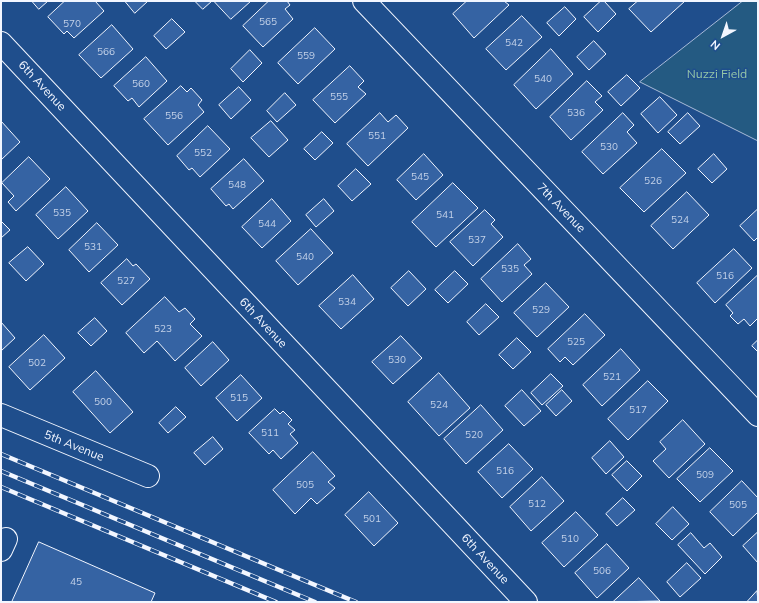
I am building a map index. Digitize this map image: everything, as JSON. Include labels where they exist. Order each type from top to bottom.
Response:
[{"type":"street","name":"7th Avenue","points":[[364,1],[758,415]]},
{"type":"street","name":"6th Avenue","points":[[1,43],[526,602]]},
{"type":"street","name":"5th Avenue","points":[[1,416],[148,476]]},
{"type":"green space","name":"Nuzzi Field","points":[[743,1],[758,1],[758,141],[640,82]]},
{"type":"building","points":[[32,1],[48,1],[39,9]]},
{"type":"building","points":[[65,1],[95,1],[104,11],[74,38],[67,31],[64,34],[48,17]]},
{"type":"building","points":[[125,1],[148,1],[135,13]]},
{"type":"building","points":[[195,1],[212,1],[203,9]]},
{"type":"building","points":[[214,1],[251,1],[231,19]]},
{"type":"building","points":[[269,1],[287,1],[290,5],[285,9],[293,19],[263,47],[243,26]]},
{"type":"building","points":[[467,1],[504,1],[509,5],[474,38],[453,14]]},
{"type":"building","points":[[601,1],[604,1],[616,14],[598,32],[584,17]]},
{"type":"building","points":[[638,1],[685,1],[651,32],[629,9]]},
{"type":"building","points":[[565,7],[576,19],[559,36],[547,23]]},
{"type":"building","points":[[522,16],[542,37],[506,70],[486,49]]},
{"type":"building","points":[[172,19],[185,32],[166,49],[154,36]]},
{"type":"building","points":[[112,25],[133,49],[101,78],[79,55]]},
{"type":"building","points":[[315,28],[335,49],[298,84],[278,63]]},
{"type":"building","points":[[594,41],[606,54],[589,70],[577,57]]},
{"type":"building","points":[[551,49],[573,74],[536,109],[514,85]]},
{"type":"building","points":[[250,50],[262,63],[243,82],[231,69]]},
{"type":"building","points":[[146,57],[167,81],[139,107],[132,98],[128,101],[114,86]]},
{"type":"building","points":[[350,66],[364,81],[358,87],[366,94],[335,123],[313,100]]},
{"type":"building","points":[[627,75],[640,88],[621,106],[608,92]]},
{"type":"building","points":[[587,81],[602,96],[595,102],[603,110],[571,140],[550,117]]},
{"type":"building","points":[[181,86],[187,92],[191,88],[202,100],[198,105],[204,112],[168,145],[144,119]]},
{"type":"building","points":[[239,87],[251,100],[231,119],[219,105]]},
{"type":"building","points":[[285,93],[296,105],[277,122],[267,111]]},
{"type":"building","points":[[660,97],[677,115],[658,133],[641,114]]},
{"type":"building","points":[[380,113],[388,122],[396,115],[408,128],[368,166],[347,144]]},
{"type":"building","points":[[623,113],[634,125],[627,132],[637,143],[603,174],[582,152]]},
{"type":"building","points":[[688,113],[700,126],[680,144],[668,132]]},
{"type":"building","points":[[1,121],[20,142],[1,160]]},
{"type":"building","points":[[271,121],[288,140],[269,157],[251,138]]},
{"type":"building","points":[[208,126],[230,149],[200,177],[192,168],[189,170],[177,156]]},
{"type":"building","points":[[322,132],[333,143],[315,160],[304,149]]},
{"type":"building","points":[[662,149],[686,173],[644,212],[620,188]]},
{"type":"building","points":[[424,154],[443,175],[416,200],[397,180]]},
{"type":"building","points":[[714,154],[727,169],[712,183],[698,169]]},
{"type":"building","points":[[29,157],[50,179],[16,211],[8,202],[14,196],[2,183]]},
{"type":"building","points":[[244,159],[264,181],[233,209],[229,204],[226,206],[211,189]]},
{"type":"building","points":[[356,169],[371,184],[352,201],[338,186]]},
{"type":"building","points":[[453,183],[478,208],[436,247],[412,222]]},
{"type":"building","points":[[66,187],[88,211],[58,239],[36,215]]},
{"type":"building","points":[[687,192],[709,215],[673,249],[651,226]]},
{"type":"building","points":[[272,199],[291,221],[262,248],[242,227]]},
{"type":"building","points":[[324,199],[334,211],[316,227],[306,215]]},
{"type":"building","points":[[758,209],[758,237],[754,241],[740,226]]},
{"type":"building","points":[[485,210],[495,220],[491,224],[503,237],[473,266],[450,242]]},
{"type":"building","points":[[1,221],[10,230],[1,238]]},
{"type":"building","points":[[97,223],[118,245],[89,272],[69,250]]},
{"type":"building","points":[[311,229],[333,253],[298,285],[276,261]]},
{"type":"building","points":[[518,244],[531,259],[524,265],[532,274],[502,302],[481,279]]},
{"type":"building","points":[[28,247],[44,264],[26,281],[9,263]]},
{"type":"building","points":[[734,249],[752,268],[715,303],[697,283]]},
{"type":"building","points":[[127,259],[133,266],[136,264],[150,279],[122,305],[101,283]]},
{"type":"building","points":[[409,271],[426,289],[408,306],[391,288]]},
{"type":"building","points":[[455,271],[468,284],[448,303],[435,290]]},
{"type":"building","points":[[353,275],[374,299],[341,329],[319,306]]},
{"type":"building","points":[[758,275],[758,318],[750,326],[744,319],[738,324],[730,316],[733,313],[726,305]]},
{"type":"building","points":[[546,283],[569,307],[537,337],[514,313]]},
{"type":"building","points":[[165,297],[179,312],[185,308],[195,319],[190,324],[202,336],[175,361],[157,341],[144,353],[126,333]]},
{"type":"building","points":[[486,304],[499,317],[479,335],[467,322]]},
{"type":"building","points":[[585,314],[605,335],[573,365],[565,357],[560,362],[548,349]]},
{"type":"building","points":[[95,318],[107,331],[91,346],[78,333]]},
{"type":"building","points":[[1,322],[15,338],[1,351]]},
{"type":"building","points":[[44,335],[65,358],[30,390],[9,367]]},
{"type":"building","points":[[401,336],[422,358],[393,384],[372,362]]},
{"type":"building","points":[[517,338],[531,352],[513,369],[499,355]]},
{"type":"building","points":[[758,340],[758,352],[752,346]]},
{"type":"building","points":[[213,342],[229,360],[201,386],[185,368]]},
{"type":"building","points":[[621,349],[640,370],[602,406],[583,385]]},
{"type":"building","points":[[96,371],[133,412],[110,433],[73,392]]},
{"type":"building","points":[[439,373],[470,408],[439,436],[408,402]]},
{"type":"building","points":[[551,374],[563,386],[542,405],[531,393]]},
{"type":"building","points":[[241,375],[262,398],[237,421],[216,398]]},
{"type":"building","points":[[648,381],[668,401],[628,440],[608,419]]},
{"type":"building","points":[[522,390],[541,411],[524,426],[505,406]]},
{"type":"building","points":[[562,390],[572,401],[556,416],[546,405]]},
{"type":"building","points":[[481,405],[503,430],[466,464],[444,439]]},
{"type":"building","points":[[176,407],[186,417],[168,433],[159,423]]},
{"type":"building","points":[[275,409],[280,414],[283,411],[292,420],[288,424],[295,430],[290,434],[298,443],[281,459],[273,450],[269,454],[249,433]]},
{"type":"building","points":[[683,420],[705,444],[669,478],[653,461],[666,449],[660,442]]},
{"type":"building","points":[[213,437],[223,449],[205,465],[194,453]]},
{"type":"building","points":[[610,441],[624,457],[606,474],[592,458]]},
{"type":"building","points":[[509,444],[533,469],[502,498],[478,472]]},
{"type":"building","points":[[710,448],[733,471],[700,502],[677,479]]},
{"type":"building","points":[[313,452],[335,476],[328,482],[335,488],[317,504],[311,498],[295,514],[273,490]]},
{"type":"building","points":[[627,461],[642,476],[627,491],[612,475]]},
{"type":"building","points":[[542,477],[564,501],[531,531],[510,507]]},
{"type":"building","points":[[742,481],[758,498],[758,512],[733,536],[710,512]]},
{"type":"building","points":[[369,492],[398,523],[374,546],[345,515]]},
{"type":"building","points":[[623,498],[635,510],[617,526],[606,514]]},
{"type":"building","points":[[673,507],[689,524],[672,540],[656,524]]},
{"type":"building","points":[[576,512],[598,535],[564,567],[542,543]]},
{"type":"building","points":[[758,532],[758,563],[743,546]]},
{"type":"building","points":[[691,533],[704,548],[710,543],[722,557],[705,574],[678,545]]},
{"type":"building","points":[[39,542],[155,593],[151,602],[12,602]]},
{"type":"building","points":[[607,544],[629,568],[597,598],[575,573]]},
{"type":"building","points":[[687,563],[701,578],[680,597],[667,582]]},
{"type":"building","points":[[639,578],[660,601],[613,602]]},
{"type":"building","points":[[757,591],[758,602],[747,602]]},
{"type":"railway","points":[[1,454],[356,602]]},
{"type":"railway","points":[[1,471],[315,602]]},
{"type":"railway","points":[[1,487],[276,602]]}]
